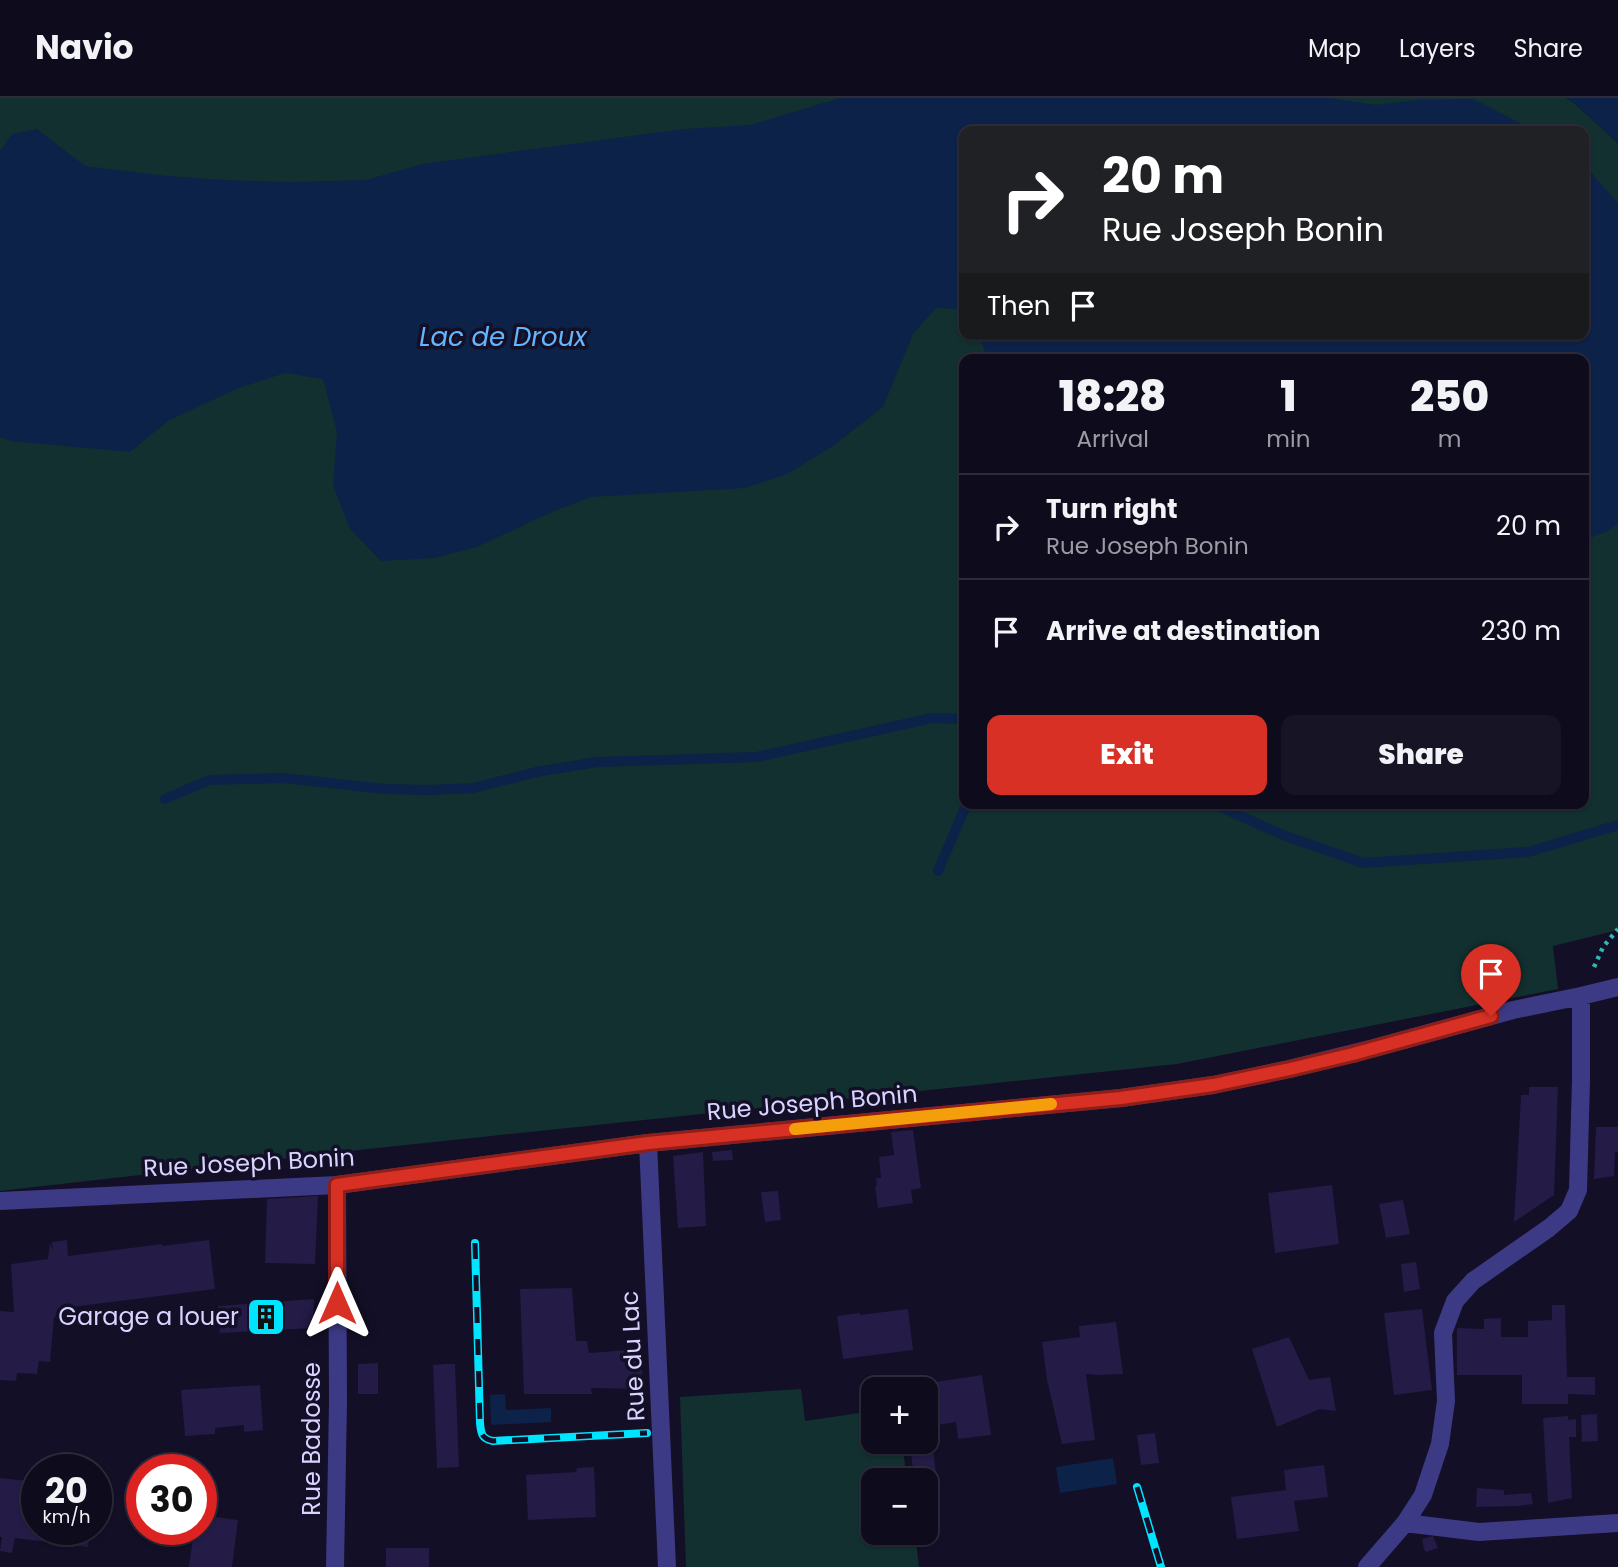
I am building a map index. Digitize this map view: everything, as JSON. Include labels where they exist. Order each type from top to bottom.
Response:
[{"type":"street","name":"Rue Joseph Bonin","points":[[0,1201],[337,1185],[648,1143],[1121,1098],[1213,1085],[1290,1069],[1513,1010],[1618,987]]},
{"type":"street","points":[[1367,1567],[1405,1523],[1423,1495],[1440,1444],[1446,1401],[1443,1333],[1455,1301],[1473,1281],[1569,1211],[1578,1190],[1581,996]]},
{"type":"street","name":"Rue du Lac","points":[[648,1143],[667,1567]]},
{"type":"street","name":"Rue Badosse","points":[[335,1567],[338,1415],[337,1185]]},
{"type":"street","points":[[1405,1523],[1479,1532],[1618,1523]]},
{"type":"path","points":[[1581,996],[1603,947],[1618,929]]},
{"type":"green space","points":[[0,98],[1566,98],[1618,143],[1618,930],[1553,946],[1558,989],[1177,1064],[368,1149],[0,1191]]},
{"type":"green space","points":[[801,1389],[805,1421],[861,1413],[861,1454],[904,1454],[905,1468],[861,1468],[861,1545],[916,1545],[919,1567],[686,1567],[680,1397]]},
{"type":"water","name":"Lac de Droux","points":[[840,98],[1329,98],[1376,105],[1417,100],[1473,99],[1526,126],[959,126],[959,310],[936,308],[913,334],[883,407],[833,446],[787,474],[745,488],[591,497],[477,547],[434,558],[381,561],[350,529],[333,485],[337,432],[323,379],[285,373],[236,389],[168,421],[130,452],[11,441],[0,437],[0,151],[12,134],[37,129],[85,166],[167,176],[292,182],[366,180],[422,164],[684,129],[750,125]]},
{"type":"water","points":[[1566,98],[1618,98],[1618,143],[1573,102]]},
{"type":"water","points":[[1589,169],[1618,203],[1618,524],[1589,538],[1589,354],[986,354],[980,340],[1589,340]]},
{"type":"water","points":[[505,1394],[506,1410],[551,1408],[551,1422],[491,1425],[490,1395]]},
{"type":"water","points":[[1113,1458],[1117,1484],[1060,1493],[1056,1467]]},
{"type":"building","points":[[1529,1087],[1558,1087],[1554,1195],[1514,1222],[1521,1095],[1529,1095]]},
{"type":"building","points":[[1596,1127],[1618,1127],[1614,1176],[1594,1179]]},
{"type":"building","points":[[913,1130],[921,1188],[911,1190],[913,1203],[878,1208],[875,1186],[876,1178],[881,1178],[879,1157],[894,1155],[891,1132]]},
{"type":"building","points":[[732,1150],[733,1160],[713,1161],[712,1152]]},
{"type":"building","points":[[703,1152],[706,1226],[678,1228],[673,1156]]},
{"type":"building","points":[[1332,1185],[1339,1244],[1275,1253],[1268,1193]]},
{"type":"building","points":[[778,1191],[781,1220],[765,1222],[761,1192]]},
{"type":"building","points":[[318,1196],[315,1264],[265,1263],[267,1199]]},
{"type":"building","points":[[1403,1200],[1410,1234],[1386,1238],[1379,1204]]},
{"type":"building","points":[[67,1240],[68,1256],[209,1240],[215,1289],[72,1307],[73,1314],[54,1317],[50,1362],[39,1361],[37,1374],[17,1373],[16,1381],[0,1380],[0,1311],[14,1312],[11,1264],[48,1259],[50,1242],[53,1251],[52,1242]]},
{"type":"building","points":[[1416,1262],[1420,1289],[1404,1292],[1401,1264]]},
{"type":"building","points":[[572,1288],[576,1341],[587,1341],[589,1353],[641,1349],[643,1389],[591,1388],[592,1394],[524,1394],[520,1289]]},
{"type":"building","name":"Garage a louer","points":[[314,1299],[313,1328],[220,1333],[218,1306]]},
{"type":"building","points":[[1552,1305],[1565,1305],[1567,1377],[1595,1377],[1595,1395],[1568,1394],[1568,1404],[1522,1404],[1522,1375],[1457,1375],[1457,1328],[1484,1329],[1484,1319],[1501,1318],[1501,1337],[1528,1337],[1528,1321],[1552,1320]]},
{"type":"building","points":[[908,1309],[913,1350],[843,1359],[837,1316]]},
{"type":"building","points":[[1422,1309],[1432,1390],[1394,1395],[1384,1313]]},
{"type":"building","points":[[1116,1322],[1123,1374],[1086,1374],[1095,1440],[1062,1444],[1047,1380],[1042,1342],[1080,1337],[1079,1326]]},
{"type":"building","points":[[1289,1337],[1309,1380],[1330,1377],[1336,1411],[1320,1409],[1277,1427],[1252,1349]]},
{"type":"building","points":[[378,1363],[378,1394],[358,1394],[358,1364]]},
{"type":"building","points":[[455,1364],[459,1467],[437,1468],[433,1365]]},
{"type":"building","points":[[982,1375],[991,1435],[958,1439],[956,1422],[938,1425],[938,1382]]},
{"type":"building","points":[[260,1385],[263,1430],[244,1432],[244,1425],[215,1428],[215,1434],[185,1436],[181,1390]]},
{"type":"building","points":[[1597,1414],[1598,1441],[1582,1442],[1581,1415]]},
{"type":"building","points":[[1568,1416],[1568,1420],[1576,1419],[1576,1437],[1569,1437],[1572,1498],[1548,1503],[1543,1418]]},
{"type":"building","points":[[1155,1433],[1159,1463],[1141,1465],[1137,1435]]},
{"type":"building","points":[[911,1454],[934,1454],[935,1468],[913,1468]]},
{"type":"building","points":[[1324,1465],[1328,1497],[1294,1501],[1299,1531],[1237,1539],[1231,1497],[1286,1490],[1284,1470]]},
{"type":"building","points":[[594,1467],[596,1517],[528,1520],[526,1475],[576,1472],[577,1468]]},
{"type":"building","points":[[0,1478],[21,1480],[21,1539],[15,1538],[12,1553],[0,1551]]},
{"type":"building","points":[[1477,1488],[1504,1490],[1504,1495],[1531,1493],[1533,1504],[1476,1507]]},
{"type":"building","points":[[217,1517],[238,1520],[232,1567],[189,1567],[192,1545],[217,1545]]},
{"type":"building","points":[[1433,1536],[1438,1548],[1426,1552],[1422,1539]]},
{"type":"building","points":[[386,1548],[429,1548],[429,1567],[386,1567]]},
{"type":"waterway","points":[[165,799],[209,780],[283,778],[385,789],[474,788],[536,772],[597,762],[757,757],[932,718],[959,719]]},
{"type":"waterway","points":[[938,871],[964,809]]},
{"type":"waterway","points":[[1224,809],[1283,835],[1363,863],[1528,852],[1618,825]]},
{"type":"railway","points":[[475,1243],[480,1423],[484,1437],[493,1441],[647,1433]]},
{"type":"railway","points":[[1137,1487],[1161,1567]]},
{"type":"slow traffic","points":[[795,1129],[1051,1104]]},
{"type":"place","name":"Garage a louer","points":[[266,1317]]},
{"type":"route","points":[[337,1303],[337,1185],[648,1143],[1121,1098],[1213,1085],[1353,1054],[1491,1016]]}]
